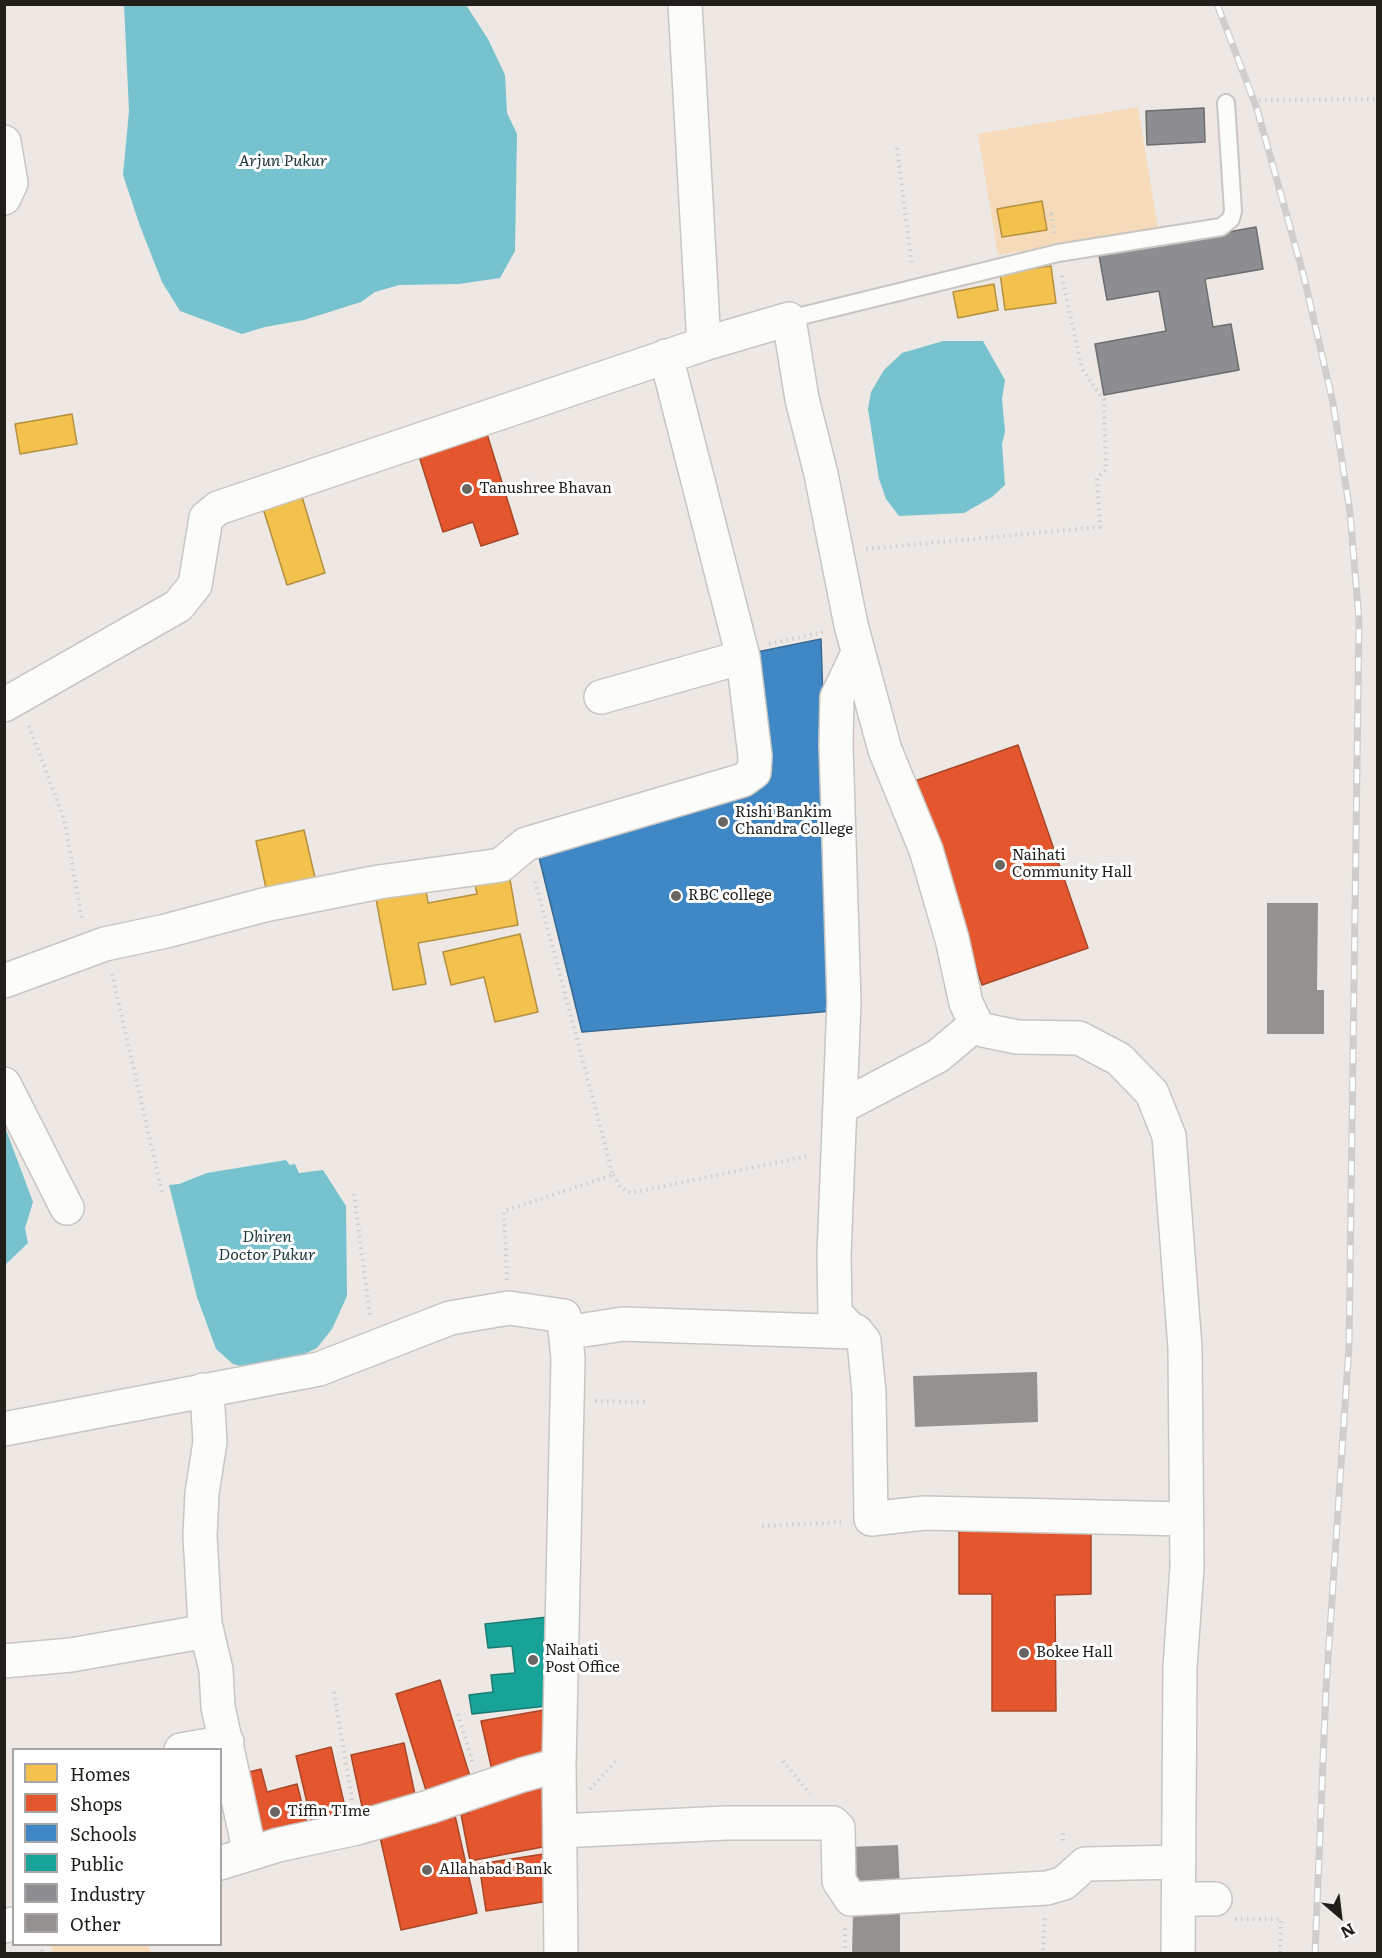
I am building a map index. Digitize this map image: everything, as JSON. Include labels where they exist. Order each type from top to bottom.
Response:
[{"type":"street","points":[[685,4],[704,344]]},
{"type":"street","points":[[4,142],[11,183],[4,198]]},
{"type":"street","points":[[11,701],[183,601],[195,585],[206,518],[218,508],[666,356],[789,319],[802,399],[821,474],[854,639],[885,750],[926,850],[952,939],[966,1003],[976,1024],[983,1030],[1017,1037],[1079,1038],[1119,1059],[1152,1093],[1169,1136],[1185,1348],[1186,1567],[1180,1667],[1178,1953]]},
{"type":"street","points":[[4,981],[96,947],[299,898],[379,882],[501,865],[526,844],[743,780],[754,772],[755,756],[742,653],[666,356]]},
{"type":"street","points":[[854,639],[837,698],[844,1002],[834,1255],[835,1313],[864,1341],[869,1393],[861,1520],[924,1513],[1186,1519]]},
{"type":"street","points":[[601,697],[742,653]]},
{"type":"street","points":[[841,1107],[938,1056],[976,1024]]},
{"type":"street","points":[[4,1084],[67,1208]]},
{"type":"street","points":[[4,1429],[319,1369],[450,1318],[509,1308],[564,1316],[567,1400],[559,1765],[561,1953]]},
{"type":"street","points":[[565,1333],[623,1324],[854,1332]]},
{"type":"street","points":[[204,1390],[208,1408],[210,1442],[202,1493],[200,1536],[207,1631],[216,1670],[218,1707],[227,1742],[235,1858],[357,1828],[559,1765]]},
{"type":"street","points":[[4,1661],[71,1655],[207,1631]]},
{"type":"street","points":[[188,1748],[227,1742]]},
{"type":"street","points":[[560,1831],[726,1823],[833,1823],[838,1828],[839,1881],[851,1899],[1047,1888],[1064,1883],[1085,1864],[1179,1862]]},
{"type":"street","points":[[1179,1899],[1215,1899]]},
{"type":"lane","points":[[789,319],[1058,253],[1221,227],[1227,223],[1233,210],[1226,104]]},
{"type":"path","points":[[1253,100],[1377,99]]},
{"type":"path","points":[[897,148],[915,287]]},
{"type":"path","points":[[835,552],[1100,527],[1097,478],[1106,470],[1104,400],[1082,369],[1066,305],[1058,253]]},
{"type":"path","points":[[742,653],[854,639]]},
{"type":"path","points":[[11,701],[64,819],[162,1192]]},
{"type":"path","points":[[526,844],[613,1175],[621,1188],[631,1192],[838,1149]]},
{"type":"path","points":[[509,1308],[504,1211],[613,1175]]},
{"type":"path","points":[[354,1194],[374,1348]]},
{"type":"path","points":[[567,1400],[648,1402]]},
{"type":"path","points":[[762,1526],[861,1520]]},
{"type":"path","points":[[334,1692],[357,1828]]},
{"type":"path","points":[[458,1714],[481,1789]]},
{"type":"path","points":[[1280,1953],[1281,1919]]},
{"type":"shaded area","points":[[1138,107],[1158,228],[998,255],[978,134]]},
{"type":"shaded area","points":[[50,1946],[148,1946],[151,1953],[54,1953]]},
{"type":"water","name":"Arjun Pukur","points":[[124,5],[466,5],[488,39],[505,75],[507,113],[517,134],[515,251],[500,278],[459,284],[399,285],[375,292],[361,302],[304,320],[242,334],[180,311],[162,282],[123,175],[129,111]]},
{"type":"water","points":[[943,341],[983,341],[1005,380],[1002,399],[1005,432],[1002,444],[1005,485],[992,497],[964,513],[899,516],[886,499],[879,479],[868,409],[871,392],[884,370],[902,353]]},
{"type":"water","points":[[5,1127],[33,1202],[25,1228],[28,1243],[5,1265]]},
{"type":"water","name":"Dhiren Doctor Pukur","points":[[286,1160],[290,1165],[295,1164],[299,1173],[323,1170],[346,1206],[347,1296],[332,1329],[317,1348],[294,1359],[249,1368],[233,1364],[216,1349],[197,1297],[169,1185],[179,1184],[207,1173]]},
{"type":"building: Homes","points":[[1042,201],[1047,230],[1002,237],[997,209]]},
{"type":"building: Homes","points":[[1051,266],[1056,303],[1005,310],[1000,273]]},
{"type":"building: Homes","points":[[994,284],[998,310],[958,318],[953,292]]},
{"type":"building: Homes","points":[[72,414],[77,444],[20,454],[15,424]]},
{"type":"building: Homes","points":[[300,490],[325,573],[287,585],[261,502]]},
{"type":"building: Homes","points":[[304,830],[316,882],[267,893],[256,841]]},
{"type":"building: Homes","points":[[509,874],[518,925],[418,943],[426,984],[393,990],[376,899],[426,890],[428,903],[477,894],[474,880]]},
{"type":"building: Homes","points":[[520,934],[538,1012],[495,1022],[484,977],[451,985],[443,952]]},
{"type":"building: Shops","name":"Tanushree Bhavan","points":[[487,434],[518,534],[481,546],[473,522],[443,532],[419,456]]},
{"type":"building: Shops","name":"Naihati Community Hall","points":[[1018,745],[1088,948],[982,985],[912,782]]},
{"type":"building: Shops","name":"Bokee Hall","points":[[1091,1519],[1091,1594],[1055,1595],[1056,1711],[992,1711],[992,1594],[959,1594],[959,1520]]},
{"type":"building: Shops","points":[[440,1680],[473,1786],[429,1800],[396,1694]]},
{"type":"building: Shops","points":[[544,1710],[549,1761],[493,1775],[481,1721]]},
{"type":"building: Shops","points":[[404,1743],[417,1804],[364,1816],[351,1755]]},
{"type":"building: Shops","points":[[331,1747],[348,1820],[313,1828],[296,1756]]},
{"type":"building: Shops","name":"Tiffin TIme","points":[[261,1769],[267,1792],[297,1784],[309,1832],[255,1846],[237,1775]]},
{"type":"building: Shops","points":[[546,1787],[558,1844],[470,1861],[461,1814],[469,1813],[467,1802]]},
{"type":"building: Shops","name":"Allahabad Bank","points":[[454,1811],[477,1913],[401,1930],[378,1828]]},
{"type":"building: Shops","points":[[550,1853],[555,1900],[486,1911],[479,1864]]},
{"type":"building: Schools","name":"Rishi Bankim Chandra College","points":[[821,639],[833,1011],[582,1032],[536,845],[767,779],[752,653]]},
{"type":"building: Public","name":"Naihati Post Office","points":[[548,1617],[556,1705],[472,1714],[469,1695],[493,1692],[491,1675],[515,1673],[512,1646],[488,1648],[485,1624]]},
{"type":"building: Industry","points":[[1204,108],[1205,142],[1147,145],[1146,111]]},
{"type":"building: Industry","points":[[1256,227],[1263,269],[1205,279],[1213,327],[1231,324],[1239,370],[1104,395],[1095,344],[1166,331],[1159,291],[1107,300],[1099,255]]},
{"type":"building: Other","points":[[1267,903],[1318,903],[1317,990],[1324,990],[1324,1034],[1267,1034]]},
{"type":"building: Other","points":[[1037,1372],[1038,1422],[915,1427],[913,1376]]},
{"type":"building: Other","points":[[898,1845],[900,1888],[851,1890],[849,1847]]},
{"type":"building: Other","points":[[853,1912],[900,1912],[900,1954],[852,1954]]},
{"type":"railway","points":[[1217,4],[1257,109],[1304,277],[1333,403],[1350,512],[1359,620],[1349,1346],[1326,1689],[1315,1954]]},
{"type":"place","name":"Tanushree Bhavan","points":[[467,489]]},
{"type":"place","name":"Rishi Bankim Chandra College","points":[[723,822]]},
{"type":"place","name":"Naihati Community Hall","points":[[1000,865]]},
{"type":"place","name":"RBC college","points":[[676,896]]},
{"type":"place","name":"Bokee Hall","points":[[1024,1653]]},
{"type":"place","name":"Naihati Post Office","points":[[533,1660]]},
{"type":"place","name":"Tiffin TIme","points":[[275,1812]]},
{"type":"place","name":"Allahabad Bank","points":[[427,1870]]}]
